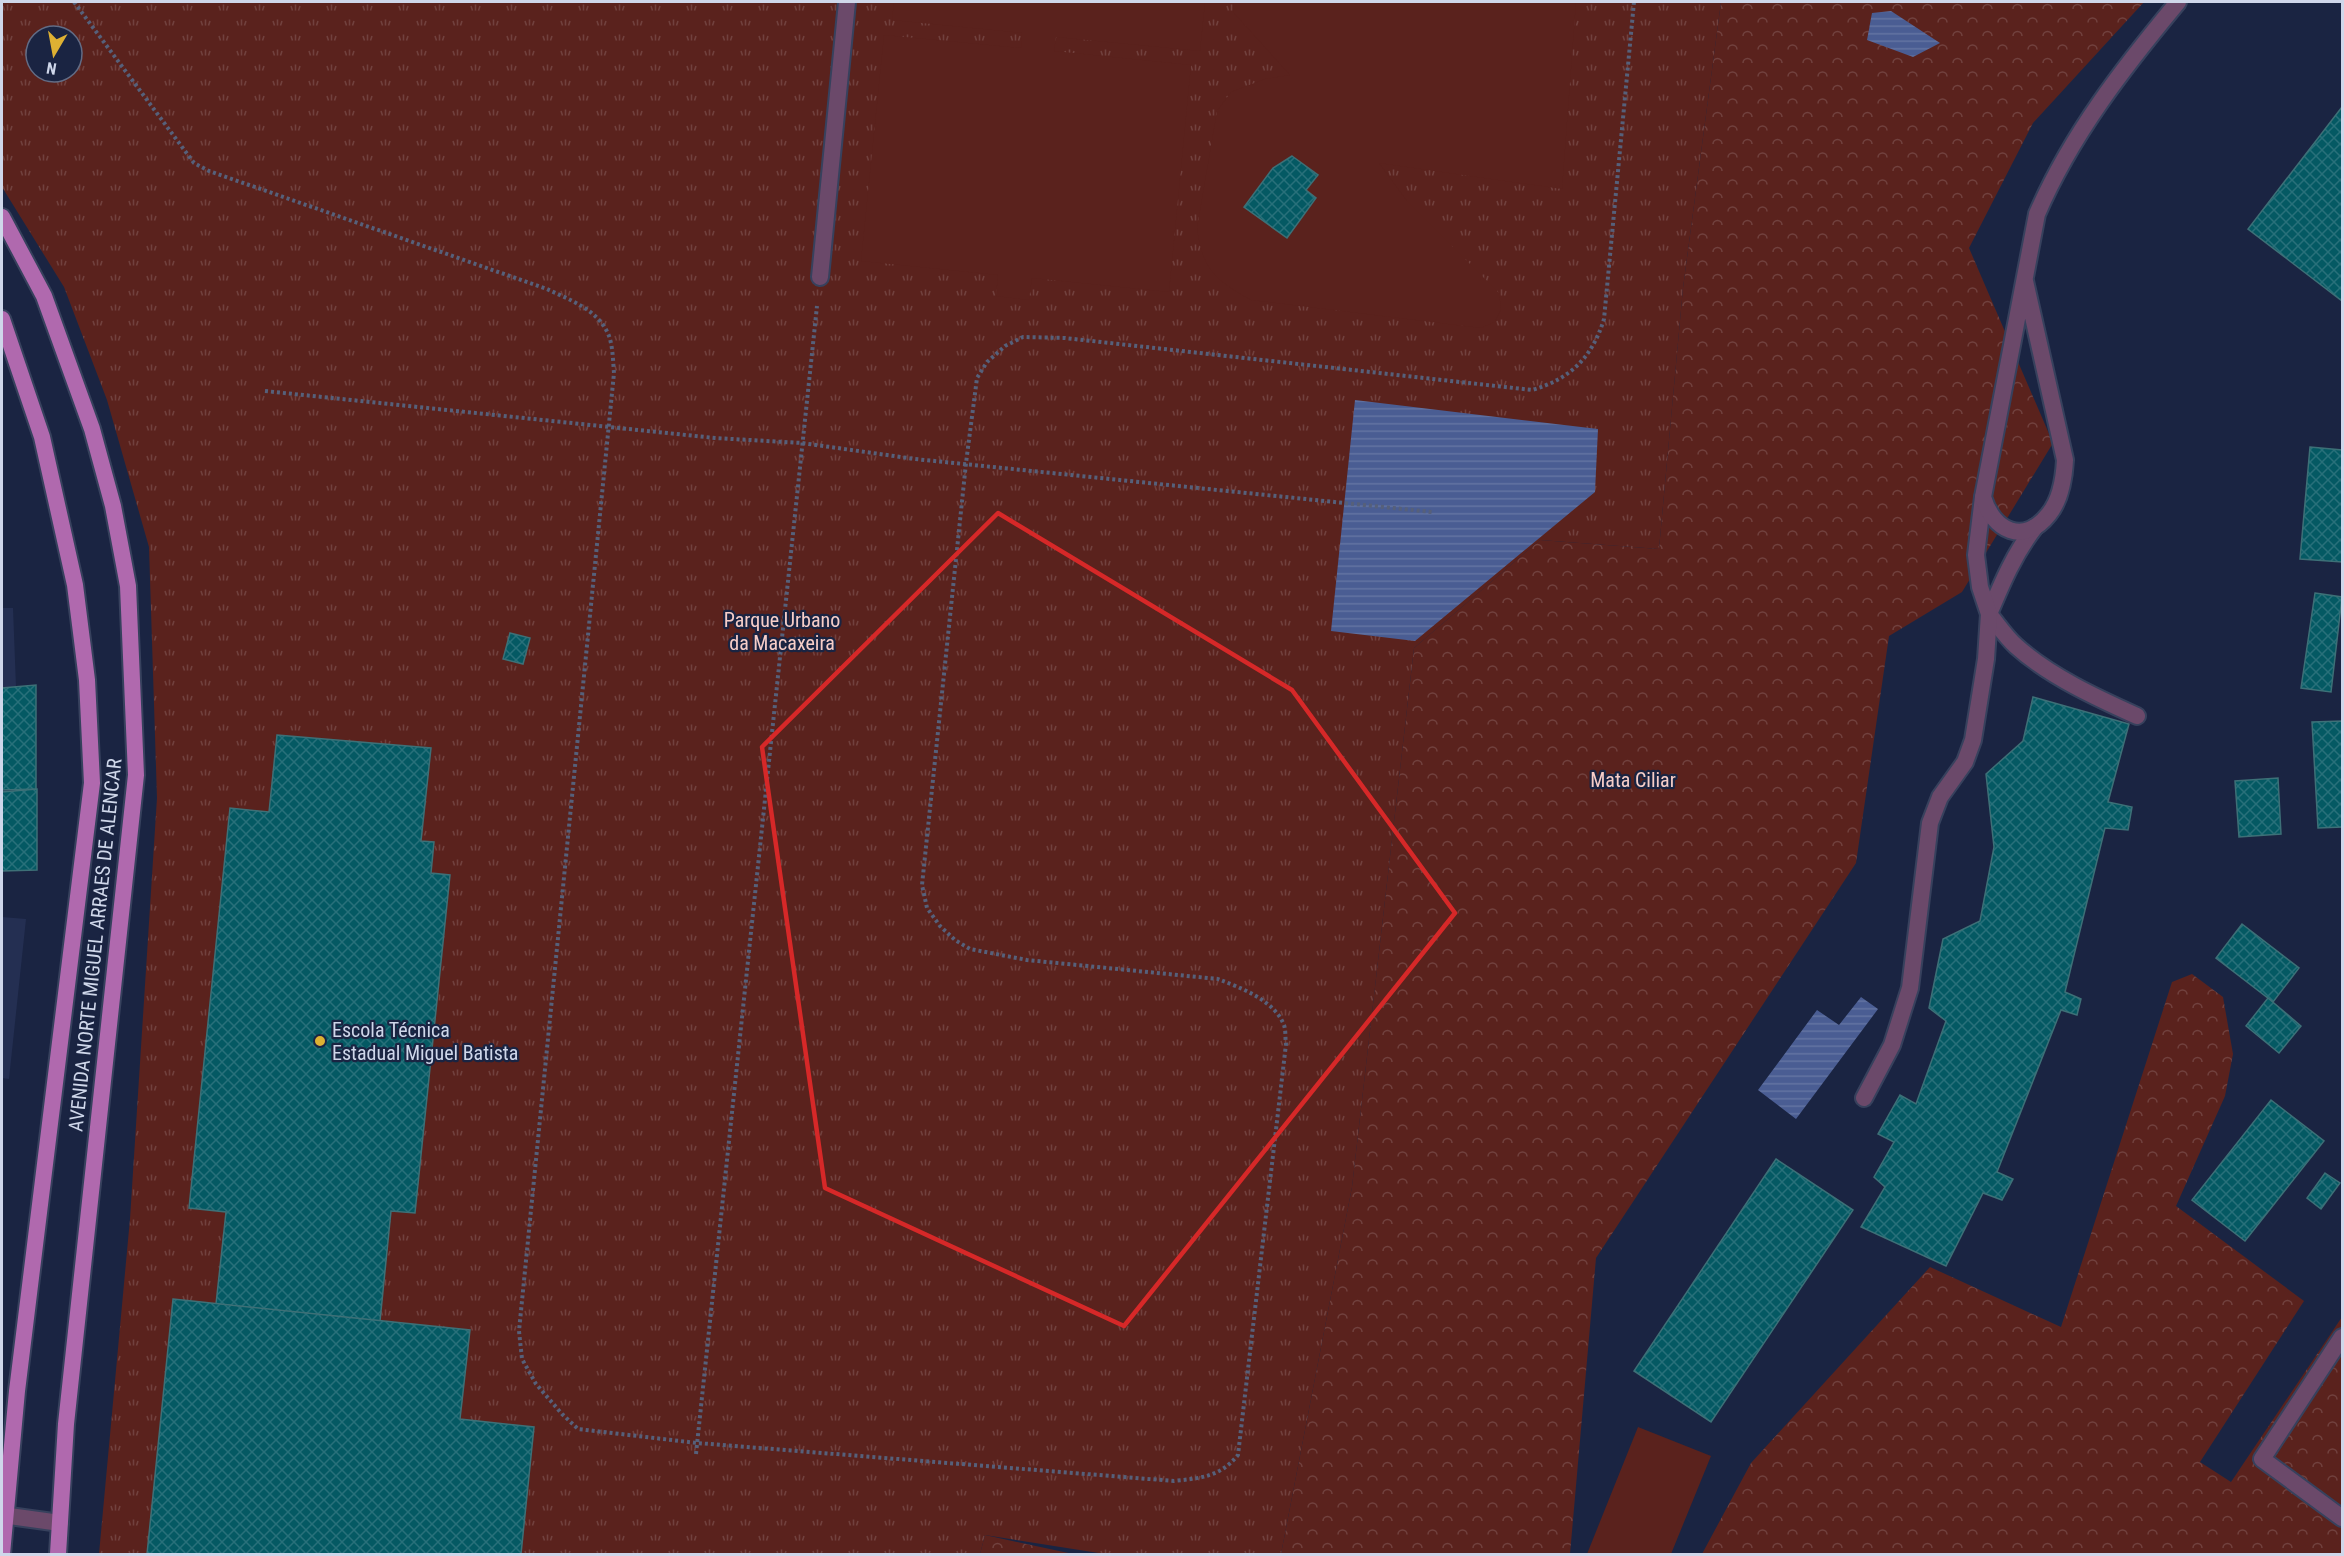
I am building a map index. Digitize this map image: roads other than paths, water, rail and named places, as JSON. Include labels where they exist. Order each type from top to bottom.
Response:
[{"type":"main road","name":"AVENIDA NORTE MIGUEL ARRAES DE ALENCAR","points":[[2,217],[44,296],[92,429],[113,506],[128,586],[130,621],[136,775],[66,1424],[58,1554]]},
{"type":"main road","name":"AVENIDA NORTE MIGUEL ARRAES DE ALENCAR","points":[[2,319],[42,437],[75,585],[87,680],[92,783],[18,1379],[3,1515],[2,1554]]},
{"type":"street","points":[[820,277],[847,2]]},
{"type":"street","points":[[2137,716],[2093,696],[2036,662],[2015,645],[1989,614],[1980,587],[1976,555],[1983,497],[2037,214],[2051,182],[2094,112],[2135,54],[2178,2]]},
{"type":"street","points":[[1864,1098],[1892,1045],[1910,988],[1930,823],[1940,797],[1965,762],[1973,740],[1986,659],[1989,614],[2010,563],[2035,527],[2049,514],[2060,495],[2064,479],[2065,460],[2025,281]]},
{"type":"street","points":[[1983,497],[1986,509],[1993,521],[2010,531],[2022,531],[2035,527]]},
{"type":"street","points":[[2343,1337],[2262,1459],[2343,1518]]},
{"type":"street","points":[[3,1515],[60,1523]]},
{"type":"place","name":"Escola Técnica Estadual Miguel Batista","points":[[320,1041]]},
{"type":"park label","name":"Parque Urbano da Macaxeira","points":[[782,632]]},
{"type":"park label","name":"Mata Ciliar","points":[[1633,780]]}]
